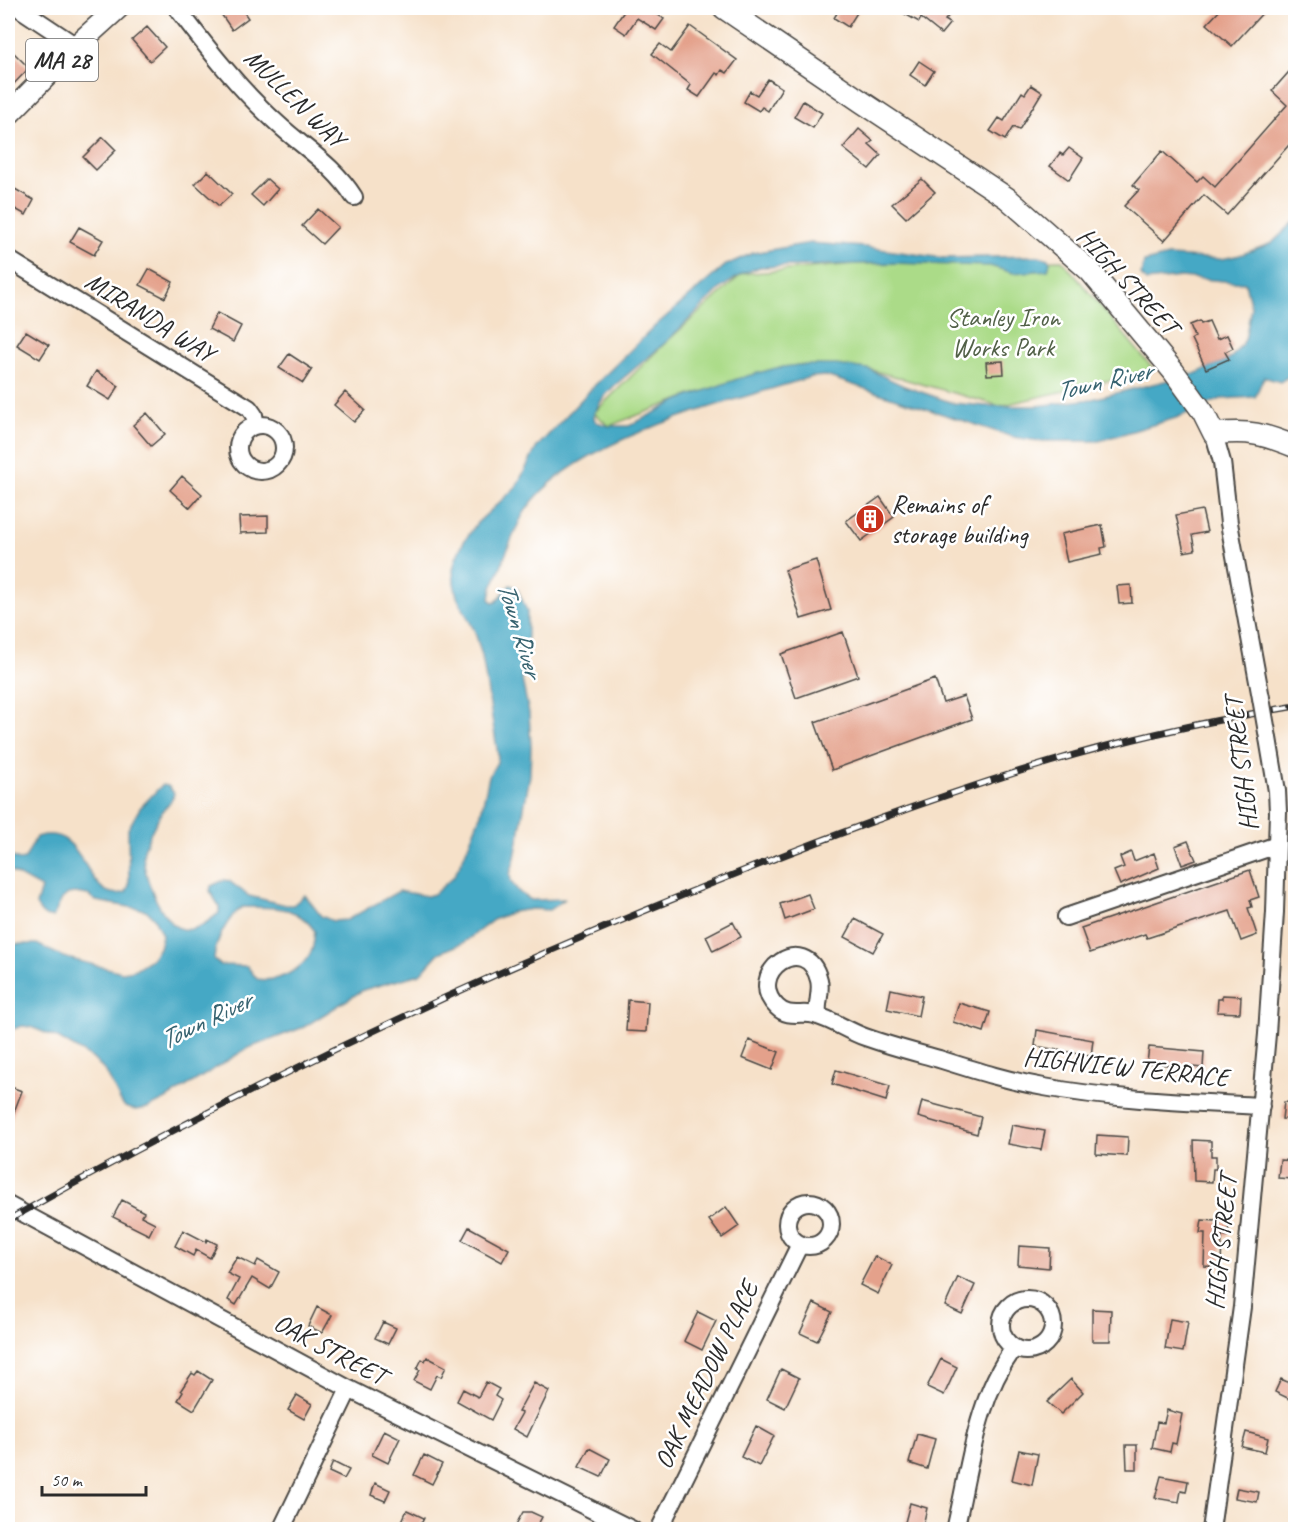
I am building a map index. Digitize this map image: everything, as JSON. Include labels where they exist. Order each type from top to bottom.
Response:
[{"type":"main road","name":"MA 28","points":[[8,115],[75,46],[118,8]]},
{"type":"main road","name":"HIGH STREET","points":[[724,8],[1007,198],[1090,272],[1174,372],[1203,412],[1214,434]]},
{"type":"main road","points":[[1214,434],[1230,432],[1261,434],[1296,447]]},
{"type":"street","points":[[19,8],[75,46]]},
{"type":"street","name":"MULLEN WAY","points":[[177,8],[222,64],[268,114],[333,169],[354,198]]},
{"type":"street","name":"MIRANDA WAY","points":[[8,259],[249,408],[254,415],[256,425]]},
{"type":"street","name":"HIGH STREET","points":[[1211,1530],[1242,1307],[1261,1106],[1277,845],[1277,791],[1229,523],[1222,462],[1214,434]]},
{"type":"street","points":[[1066,917],[1277,845]]},
{"type":"street","name":"HIGHVIEW TERRACE","points":[[818,1016],[862,1036],[1023,1083],[1107,1095],[1261,1106]]},
{"type":"street","name":"OAK STREET","points":[[8,1205],[349,1389],[633,1530]]},
{"type":"street","name":"OAK MEADOW PLACE","points":[[659,1530],[800,1244]]},
{"type":"street","points":[[955,1530],[979,1422],[995,1380],[1014,1348]]},
{"type":"street","points":[[280,1530],[349,1389]]},
{"type":"green space","name":"Stanley Iron Works Park","points":[[1062,260],[1154,370],[1000,406],[868,369],[798,365],[691,395],[609,426],[594,413],[661,347],[742,274],[856,264]]},
{"type":"water","name":"Town River","points":[[1295,221],[1295,363],[1288,377],[1280,382],[1264,377],[1255,397],[1221,399],[1176,418],[1099,441],[1039,441],[1013,437],[826,376],[811,377],[655,426],[614,443],[578,463],[547,486],[524,513],[492,588],[490,599],[493,603],[496,602],[510,585],[517,588],[527,611],[527,641],[520,660],[529,713],[530,775],[510,874],[511,882],[520,893],[531,900],[565,899],[549,910],[532,909],[512,912],[493,920],[463,943],[439,953],[420,974],[363,990],[304,1027],[246,1049],[148,1108],[135,1110],[125,1107],[106,1072],[92,1058],[58,1038],[31,1027],[22,1026],[8,1031],[8,944],[37,944],[63,957],[122,972],[134,970],[151,959],[159,948],[162,935],[154,918],[146,910],[96,901],[88,895],[68,894],[62,899],[53,917],[45,915],[36,905],[41,888],[10,871],[8,855],[19,860],[25,859],[36,837],[53,835],[66,841],[76,851],[101,887],[112,893],[126,892],[129,885],[128,829],[140,808],[162,785],[168,786],[174,793],[152,831],[143,858],[149,882],[160,907],[174,925],[182,929],[197,927],[219,913],[219,906],[210,891],[211,886],[224,880],[229,881],[249,896],[286,905],[293,905],[305,895],[321,916],[333,921],[347,920],[399,891],[427,896],[434,894],[453,877],[462,861],[481,813],[489,776],[497,762],[498,755],[482,656],[475,632],[457,597],[454,583],[453,570],[456,558],[477,523],[516,487],[537,447],[592,388],[655,326],[726,265],[753,253],[810,243],[865,247],[943,258],[1039,256],[1050,262],[1048,270],[1013,273],[990,266],[890,263],[760,267],[742,274],[721,288],[666,342],[614,386],[594,413],[596,422],[609,426],[629,426],[679,400],[740,378],[776,368],[798,365],[836,365],[868,369],[904,386],[953,403],[986,406],[1037,406],[1092,399],[1197,373],[1231,358],[1245,340],[1251,307],[1245,283],[1181,277],[1146,281],[1141,275],[1144,262],[1168,256],[1222,259],[1272,243]],"holes":[[[242,907],[283,909],[291,911],[307,922],[315,931],[313,948],[303,964],[289,974],[265,980],[257,979],[247,966],[221,965],[214,960],[219,938],[231,918]]]},
{"type":"building","points":[[217,8],[241,8],[248,18],[232,30]]},
{"type":"building","points":[[622,8],[650,8],[664,19],[656,30],[637,18],[626,34],[614,26],[625,10]]},
{"type":"building","points":[[840,8],[860,8],[848,27],[834,18]]},
{"type":"building","points":[[894,8],[955,8],[945,20],[950,23],[941,34],[921,18],[919,22]]},
{"type":"building","points":[[1222,8],[1267,8],[1232,46],[1207,24]]},
{"type":"building","points":[[690,26],[737,60],[727,73],[722,70],[719,75],[716,73],[699,97],[688,90],[691,85],[652,54],[660,44],[671,52]]},
{"type":"building","points":[[147,27],[165,47],[150,61],[132,40]]},
{"type":"building","points":[[8,47],[29,68],[8,90]]},
{"type":"building","points":[[919,61],[934,71],[925,85],[910,75]]},
{"type":"building","points":[[1296,64],[1296,137],[1227,215],[1204,195],[1164,241],[1124,206],[1139,190],[1133,185],[1162,151],[1197,182],[1203,176],[1215,187],[1287,105],[1272,91]]},
{"type":"building","points":[[768,79],[782,88],[768,111],[762,107],[759,111],[744,102],[750,91],[757,95]]},
{"type":"building","points":[[1031,85],[1042,92],[1019,130],[1013,127],[1005,140],[990,131],[999,118],[1004,121],[1022,92],[1025,94]]},
{"type":"building","points":[[803,101],[822,113],[813,128],[794,117]]},
{"type":"building","points":[[859,129],[873,141],[869,144],[881,155],[869,169],[843,148]]},
{"type":"building","points":[[103,137],[116,150],[96,170],[83,157]]},
{"type":"building","points":[[1069,148],[1083,158],[1069,180],[1050,166],[1060,153],[1063,155]]},
{"type":"building","points":[[208,171],[232,194],[219,206],[195,184]]},
{"type":"building","points":[[267,179],[278,189],[263,206],[251,195]]},
{"type":"building","points":[[922,179],[935,192],[906,218],[892,204]]},
{"type":"building","points":[[8,185],[34,200],[26,215],[8,205]]},
{"type":"building","points":[[318,209],[338,227],[322,244],[302,226]]},
{"type":"building","points":[[79,227],[103,240],[94,255],[70,242]]},
{"type":"building","points":[[149,269],[173,282],[165,298],[140,285]]},
{"type":"building","points":[[217,313],[241,326],[233,342],[209,329]]},
{"type":"building","points":[[1200,321],[1201,324],[1209,321],[1217,339],[1227,335],[1233,348],[1225,352],[1229,359],[1206,369],[1192,339],[1195,337],[1190,325]]},
{"type":"building","points":[[26,331],[49,345],[40,359],[17,345]]},
{"type":"building","points":[[289,354],[312,369],[303,383],[279,368]]},
{"type":"building","points":[[1003,361],[1004,374],[987,375],[986,362]]},
{"type":"building","points":[[96,371],[119,386],[110,400],[87,386]]},
{"type":"building","points":[[345,392],[365,410],[354,422],[334,405]]},
{"type":"building","points":[[147,413],[165,434],[151,446],[133,425]]},
{"type":"building","points":[[182,476],[202,494],[190,508],[170,490]]},
{"type":"building","name":"Remains of storage building","points":[[880,497],[894,517],[861,541],[846,521]]},
{"type":"building","points":[[1202,510],[1207,532],[1192,535],[1195,550],[1184,552],[1176,515]]},
{"type":"building","points":[[268,516],[268,532],[240,533],[239,517]]},
{"type":"building","points":[[1102,525],[1106,547],[1101,548],[1102,554],[1067,562],[1061,534]]},
{"type":"building","points":[[816,560],[831,610],[801,619],[785,570]]},
{"type":"building","points":[[1131,585],[1132,603],[1119,604],[1117,586]]},
{"type":"building","points":[[843,632],[858,676],[796,698],[781,654]]},
{"type":"building","points":[[935,679],[943,703],[964,696],[972,719],[832,770],[815,722]]},
{"type":"building","points":[[1188,841],[1196,860],[1182,865],[1175,846]]},
{"type":"building","points":[[1131,852],[1134,861],[1154,853],[1159,868],[1120,885],[1114,871],[1124,867],[1120,857]]},
{"type":"building","points":[[1250,870],[1259,897],[1250,900],[1252,907],[1248,908],[1257,935],[1241,941],[1230,911],[1147,938],[1145,934],[1090,953],[1081,928]]},
{"type":"building","points":[[808,894],[814,909],[785,920],[780,904]]},
{"type":"building","points":[[855,919],[883,934],[873,952],[845,937]]},
{"type":"building","points":[[733,922],[741,937],[713,951],[706,936]]},
{"type":"building","points":[[891,989],[922,996],[918,1016],[887,1009]]},
{"type":"building","points":[[1222,995],[1241,996],[1240,1013],[1217,1012],[1218,999],[1222,999]]},
{"type":"building","points":[[628,1000],[648,1002],[646,1032],[626,1031]]},
{"type":"building","points":[[959,1003],[990,1012],[984,1032],[953,1022]]},
{"type":"building","points":[[1037,1030],[1093,1040],[1091,1056],[1035,1046]]},
{"type":"building","points":[[749,1040],[779,1052],[772,1070],[742,1058]]},
{"type":"building","points":[[1149,1047],[1204,1052],[1203,1068],[1147,1063]]},
{"type":"building","points":[[836,1070],[890,1086],[886,1101],[832,1084]]},
{"type":"building","points":[[8,1086],[22,1091],[9,1125],[8,1125]]},
{"type":"building","points":[[922,1101],[981,1117],[977,1134],[918,1117]]},
{"type":"building","points":[[1284,1102],[1296,1103],[1296,1120],[1282,1119]]},
{"type":"building","points":[[1012,1125],[1045,1131],[1041,1150],[1008,1144]]},
{"type":"building","points":[[1097,1135],[1128,1137],[1127,1156],[1096,1154]]},
{"type":"building","points":[[1193,1140],[1211,1141],[1211,1156],[1216,1156],[1216,1169],[1213,1169],[1212,1182],[1194,1181]]},
{"type":"building","points":[[1280,1160],[1294,1161],[1292,1179],[1278,1178]]},
{"type":"building","points":[[122,1200],[144,1212],[141,1216],[155,1223],[149,1235],[113,1217]]},
{"type":"building","points":[[726,1207],[739,1226],[722,1238],[709,1220]]},
{"type":"building","points":[[1202,1220],[1229,1222],[1228,1236],[1222,1235],[1221,1267],[1204,1266],[1205,1233],[1200,1233]]},
{"type":"building","points":[[469,1227],[509,1249],[502,1262],[462,1240]]},
{"type":"building","points":[[183,1230],[206,1242],[207,1239],[217,1244],[210,1258],[196,1250],[193,1256],[175,1246]]},
{"type":"building","points":[[1019,1246],[1050,1248],[1049,1268],[1018,1265]]},
{"type":"building","points":[[875,1256],[892,1265],[878,1294],[860,1285]]},
{"type":"building","points":[[237,1257],[255,1266],[258,1260],[279,1272],[270,1289],[252,1278],[236,1305],[228,1300],[239,1279],[227,1273]]},
{"type":"building","points":[[958,1277],[975,1285],[962,1314],[945,1306]]},
{"type":"building","points":[[814,1303],[832,1312],[817,1341],[800,1333]]},
{"type":"building","points":[[317,1307],[332,1315],[322,1333],[308,1326]]},
{"type":"building","points":[[1092,1309],[1111,1310],[1110,1341],[1092,1341]]},
{"type":"building","points":[[698,1312],[716,1321],[702,1350],[684,1341]]},
{"type":"building","points":[[1170,1319],[1188,1322],[1183,1352],[1165,1349]]},
{"type":"building","points":[[383,1322],[396,1328],[388,1344],[375,1338]]},
{"type":"building","points":[[427,1357],[446,1367],[441,1377],[437,1375],[430,1389],[414,1381],[420,1370],[417,1369],[422,1359],[425,1361]]},
{"type":"building","points":[[941,1359],[957,1367],[944,1395],[927,1387]]},
{"type":"building","points":[[781,1369],[799,1378],[785,1408],[767,1399]]},
{"type":"building","points":[[198,1371],[212,1380],[194,1410],[178,1400],[183,1392],[181,1390],[192,1373],[195,1375]]},
{"type":"building","points":[[1071,1379],[1083,1392],[1061,1414],[1047,1402]]},
{"type":"building","points":[[1281,1379],[1296,1386],[1296,1402],[1275,1392]]},
{"type":"building","points":[[486,1382],[499,1389],[495,1396],[501,1400],[491,1420],[457,1401],[463,1389],[478,1397]]},
{"type":"building","points":[[534,1383],[549,1391],[527,1437],[513,1429],[522,1413],[518,1412]]},
{"type":"building","points":[[297,1395],[312,1404],[304,1419],[288,1410]]},
{"type":"building","points":[[1167,1410],[1182,1414],[1176,1444],[1172,1443],[1170,1452],[1152,1448],[1157,1422],[1164,1423]]},
{"type":"building","points":[[756,1426],[774,1436],[759,1466],[741,1457]]},
{"type":"building","points":[[384,1430],[400,1438],[388,1463],[372,1455]]},
{"type":"building","points":[[1246,1432],[1268,1438],[1265,1452],[1242,1447]]},
{"type":"building","points":[[917,1434],[935,1439],[927,1469],[909,1463]]},
{"type":"building","points":[[1126,1445],[1137,1445],[1137,1469],[1127,1469]]},
{"type":"building","points":[[589,1448],[610,1459],[601,1477],[579,1467]]},
{"type":"building","points":[[1019,1450],[1038,1454],[1032,1485],[1012,1480]]},
{"type":"building","points":[[424,1455],[442,1464],[432,1484],[414,1475]]},
{"type":"building","points":[[333,1462],[349,1470],[344,1479],[329,1472]]},
{"type":"building","points":[[1161,1476],[1188,1481],[1186,1492],[1181,1491],[1179,1502],[1155,1498]]},
{"type":"building","points":[[375,1483],[390,1490],[385,1501],[371,1495]]},
{"type":"building","points":[[1237,1488],[1259,1492],[1257,1502],[1235,1498]]},
{"type":"building","points":[[910,1503],[927,1508],[922,1530],[903,1530]]},
{"type":"building","points":[[407,1510],[424,1518],[419,1528],[402,1521]]},
{"type":"building","points":[[523,1512],[531,1512],[542,1517],[535,1530],[513,1530]]},
{"type":"railway","points":[[8,1220],[174,1130],[428,1005],[514,966],[733,875],[913,807],[1050,762],[1172,730],[1296,706]]},
{"type":"place","name":"Remains of storage building","points":[[870,519]]}]
